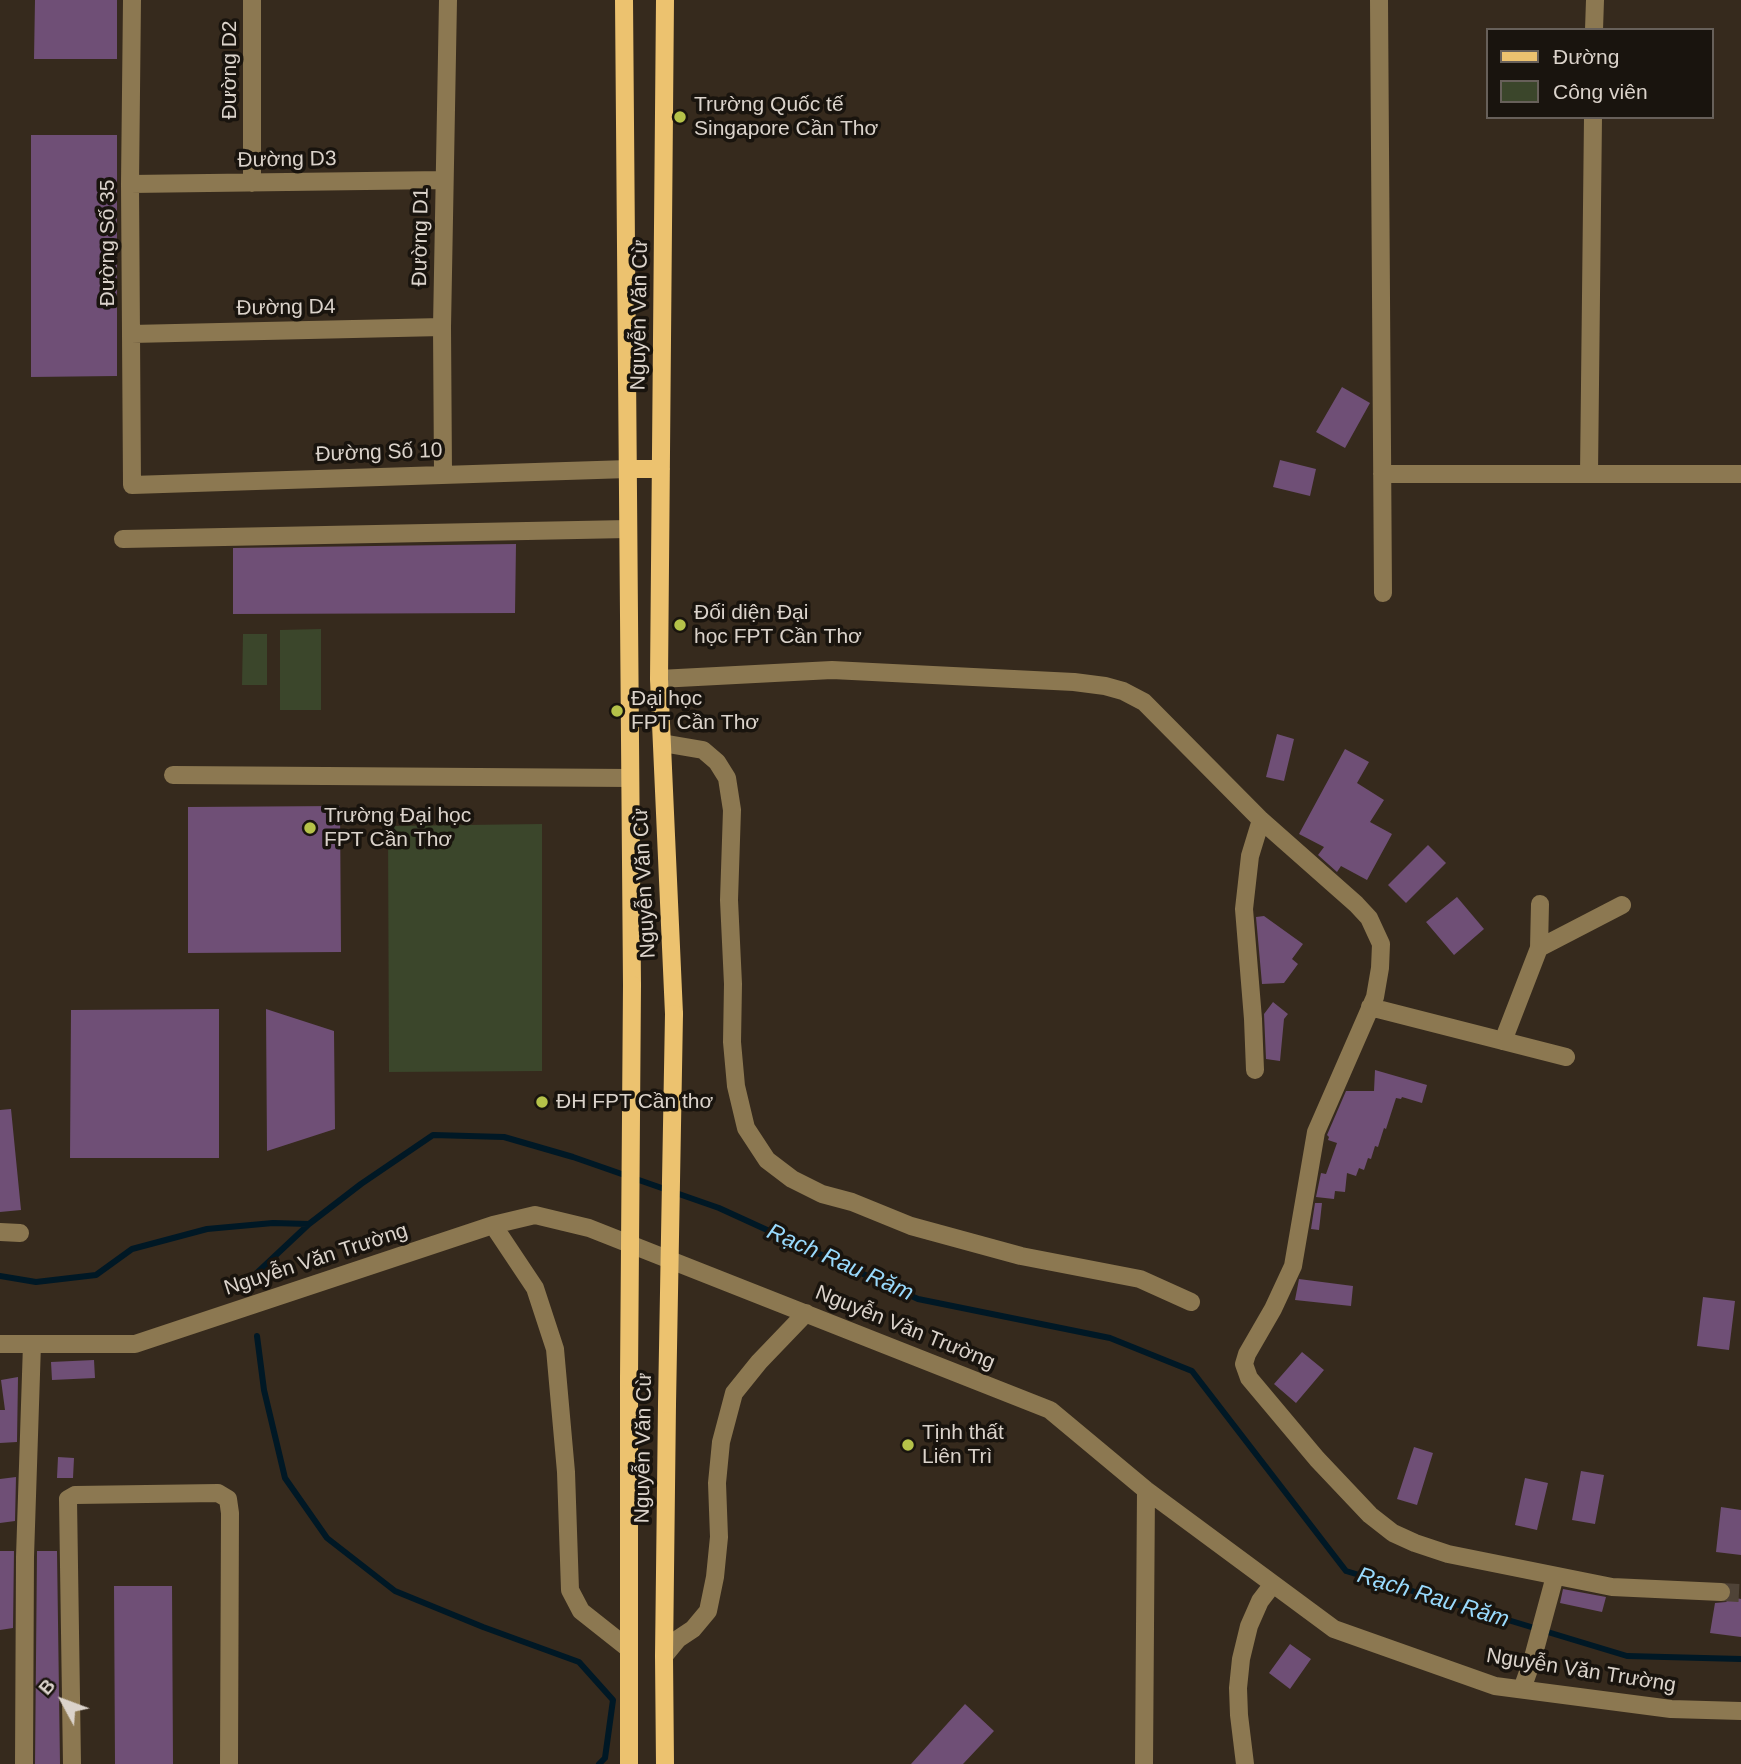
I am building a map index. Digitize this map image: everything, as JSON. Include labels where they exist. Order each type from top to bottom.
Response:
[{"type":"main road","name":"Nguyễn Văn Cừ","points":[[624,0],[632,985],[629,1764]]},
{"type":"main road","name":"Nguyễn Văn Cừ","points":[[664,1764],[674,1014],[659,679],[665,0]]},
{"type":"main road","points":[[628,469],[661,469]]},
{"type":"street","name":"Đường Số 35","points":[[132,0],[132,485]]},
{"type":"street","name":"Đường D2","points":[[252,183],[253,0]]},
{"type":"street","name":"Đường D1","points":[[443,474],[442,327],[448,0]]},
{"type":"street","points":[[1379,0],[1383,593]]},
{"type":"street","points":[[1594,28],[1595,0]]},
{"type":"street","points":[[1589,474],[1593,119]]},
{"type":"street","name":"Đường D3","points":[[130,184],[444,180]]},
{"type":"street","name":"Đường D4","points":[[131,334],[442,327]]},
{"type":"street","name":"Đường Số 10","points":[[132,485],[628,469]]},
{"type":"street","points":[[1382,474],[1741,474]]},
{"type":"street","points":[[123,539],[628,529]]},
{"type":"street","points":[[659,679],[832,670],[1074,682],[1105,686],[1133,695],[1144,702],[1261,820],[1369,918],[1381,944],[1375,997],[1316,1132],[1293,1266],[1273,1309],[1247,1353],[1244,1364],[1249,1378],[1317,1459],[1370,1515],[1393,1533],[1415,1544],[1553,1584],[1721,1592]]},
{"type":"street","points":[[662,743],[703,750],[717,762],[727,778],[732,810],[729,900],[733,984],[732,1042],[736,1086],[746,1128],[767,1160],[792,1179],[822,1194],[852,1202],[911,1226],[1021,1256],[1140,1279],[1191,1302]]},
{"type":"street","points":[[173,775],[630,778]]},
{"type":"street","points":[[1255,1070],[1244,909],[1250,856],[1261,820]]},
{"type":"street","points":[[1503,1041],[1539,948],[1540,904]]},
{"type":"street","points":[[1539,948],[1622,905]]},
{"type":"street","points":[[1370,1007],[1566,1057]]},
{"type":"street","name":"Nguyễn Văn Trường","points":[[0,1344],[135,1344],[493,1225],[535,1215],[589,1228],[1050,1410],[1146,1490],[1334,1629],[1495,1686],[1671,1709],[1741,1711]]},
{"type":"street","points":[[493,1225],[536,1288],[555,1349],[566,1472],[570,1590],[581,1611],[629,1649]]},
{"type":"street","points":[[0,1232],[20,1233]]},
{"type":"street","points":[[664,1656],[708,1611],[719,1537],[717,1483],[721,1442],[734,1393],[806,1313]]},
{"type":"street","points":[[24,1764],[25,1557],[32,1344]]},
{"type":"street","points":[[1144,1764],[1146,1490]]},
{"type":"street","points":[[72,1764],[68,1499],[75,1495],[218,1493],[228,1499],[230,1513],[229,1764]]},
{"type":"street","points":[[1245,1764],[1239,1715],[1241,1660],[1249,1626],[1260,1601],[1273,1584]]},
{"type":"street","points":[[1522,1689],[1553,1584]]},
{"type":"green space","points":[[321,629],[321,710],[280,710],[280,630]]},
{"type":"green space","points":[[243,634],[267,634],[267,685],[242,685]]},
{"type":"green space","points":[[542,824],[542,1071],[389,1072],[388,826]]},
{"type":"building","points":[[35,0],[117,0],[117,59],[34,59]]},
{"type":"building","points":[[31,135],[117,135],[117,376],[31,377]]},
{"type":"building","points":[[1342,387],[1370,403],[1345,448],[1316,432]]},
{"type":"building","points":[[1280,460],[1316,469],[1310,496],[1273,487]]},
{"type":"building","points":[[516,544],[515,613],[233,614],[233,548]]},
{"type":"building","points":[[1277,734],[1294,739],[1284,781],[1266,777]]},
{"type":"building","points":[[1345,749],[1369,762],[1357,783],[1384,800],[1370,822],[1392,834],[1367,880],[1341,866],[1337,872],[1318,855],[1324,847],[1299,834]]},
{"type":"building","points":[[340,806],[341,952],[188,953],[188,807]]},
{"type":"building","points":[[1428,845],[1446,863],[1406,903],[1388,885]]},
{"type":"building","points":[[1457,897],[1484,929],[1454,955],[1426,922]]},
{"type":"building","points":[[1264,916],[1303,944],[1292,959],[1298,964],[1284,983],[1262,984],[1256,917]]},
{"type":"building","points":[[1273,1002],[1288,1014],[1284,1019],[1280,1061],[1266,1059],[1264,1014]]},
{"type":"building","points":[[219,1009],[219,1158],[70,1158],[71,1010]]},
{"type":"building","points":[[266,1009],[334,1031],[335,1129],[267,1151]]},
{"type":"building","points":[[1375,1070],[1427,1085],[1422,1103],[1402,1097],[1396,1098],[1378,1147],[1375,1146],[1364,1170],[1359,1168],[1356,1176],[1347,1173],[1345,1192],[1335,1191],[1334,1199],[1316,1197],[1321,1173],[1326,1174],[1337,1143],[1328,1140],[1327,1135],[1346,1091],[1374,1091]]},
{"type":"building","points":[[11,1109],[21,1210],[0,1212],[0,1110]]},
{"type":"building","points":[[1315,1203],[1322,1203],[1319,1230],[1311,1229]]},
{"type":"building","points":[[1299,1279],[1353,1286],[1351,1306],[1295,1300]]},
{"type":"building","points":[[1703,1297],[1735,1301],[1729,1350],[1697,1346]]},
{"type":"building","points":[[1302,1352],[1324,1370],[1296,1403],[1274,1384]]},
{"type":"building","points":[[94,1360],[95,1378],[52,1380],[51,1362]]},
{"type":"building","points":[[18,1377],[17,1442],[0,1443],[0,1410],[5,1410],[1,1380]]},
{"type":"building","points":[[1414,1447],[1433,1453],[1417,1505],[1397,1499]]},
{"type":"building","points":[[58,1457],[74,1458],[73,1478],[57,1478]]},
{"type":"building","points":[[1581,1471],[1604,1475],[1595,1524],[1572,1520]]},
{"type":"building","points":[[16,1477],[15,1521],[0,1523],[0,1479]]},
{"type":"building","points":[[1525,1478],[1548,1483],[1537,1530],[1515,1525]]},
{"type":"building","points":[[1721,1507],[1741,1510],[1741,1555],[1716,1552]]},
{"type":"building","points":[[0,1551],[14,1551],[13,1628],[0,1630]]},
{"type":"building","points":[[37,1551],[57,1551],[60,1764],[35,1764]]},
{"type":"building","points":[[114,1586],[172,1586],[173,1764],[115,1764]]},
{"type":"building","points":[[1563,1589],[1606,1597],[1602,1612],[1560,1603]]},
{"type":"building","points":[[1731,1597],[1741,1599],[1741,1637],[1710,1633],[1715,1603],[1726,1602]]},
{"type":"building","points":[[1290,1644],[1311,1659],[1290,1689],[1269,1673]]},
{"type":"building","points":[[965,1704],[994,1731],[963,1764],[911,1764]]},
{"type":"waterway","name":"Rạch Rau Răm","points":[[0,1276],[36,1282],[96,1275],[132,1249],[207,1229],[273,1223],[309,1224],[361,1184],[433,1135],[504,1137],[573,1157],[719,1208],[918,1299],[1110,1338],[1192,1371],[1346,1571],[1627,1656],[1741,1659]]},
{"type":"waterway","points":[[244,1285],[309,1224]]},
{"type":"waterway","points":[[257,1336],[264,1390],[285,1478],[327,1538],[395,1591],[579,1662],[613,1700],[605,1758],[599,1764]]},
{"type":"tunnel","points":[[1721,1592],[1741,1593]]},
{"type":"place","name":"Trường Quốc tế Singapore Cần Thơ","points":[[680,117]]},
{"type":"place","name":"Đối diện Đại học FPT Cần Thơ","points":[[680,625]]},
{"type":"place","name":"Đại học FPT Cần Thơ","points":[[617,711]]},
{"type":"place","name":"Trường Đại học FPT Cần Thơ","points":[[310,828]]},
{"type":"place","name":"ĐH FPT Cần thơ","points":[[542,1102]]},
{"type":"place","name":"Tịnh thất Liên Trì","points":[[908,1445]]}]
